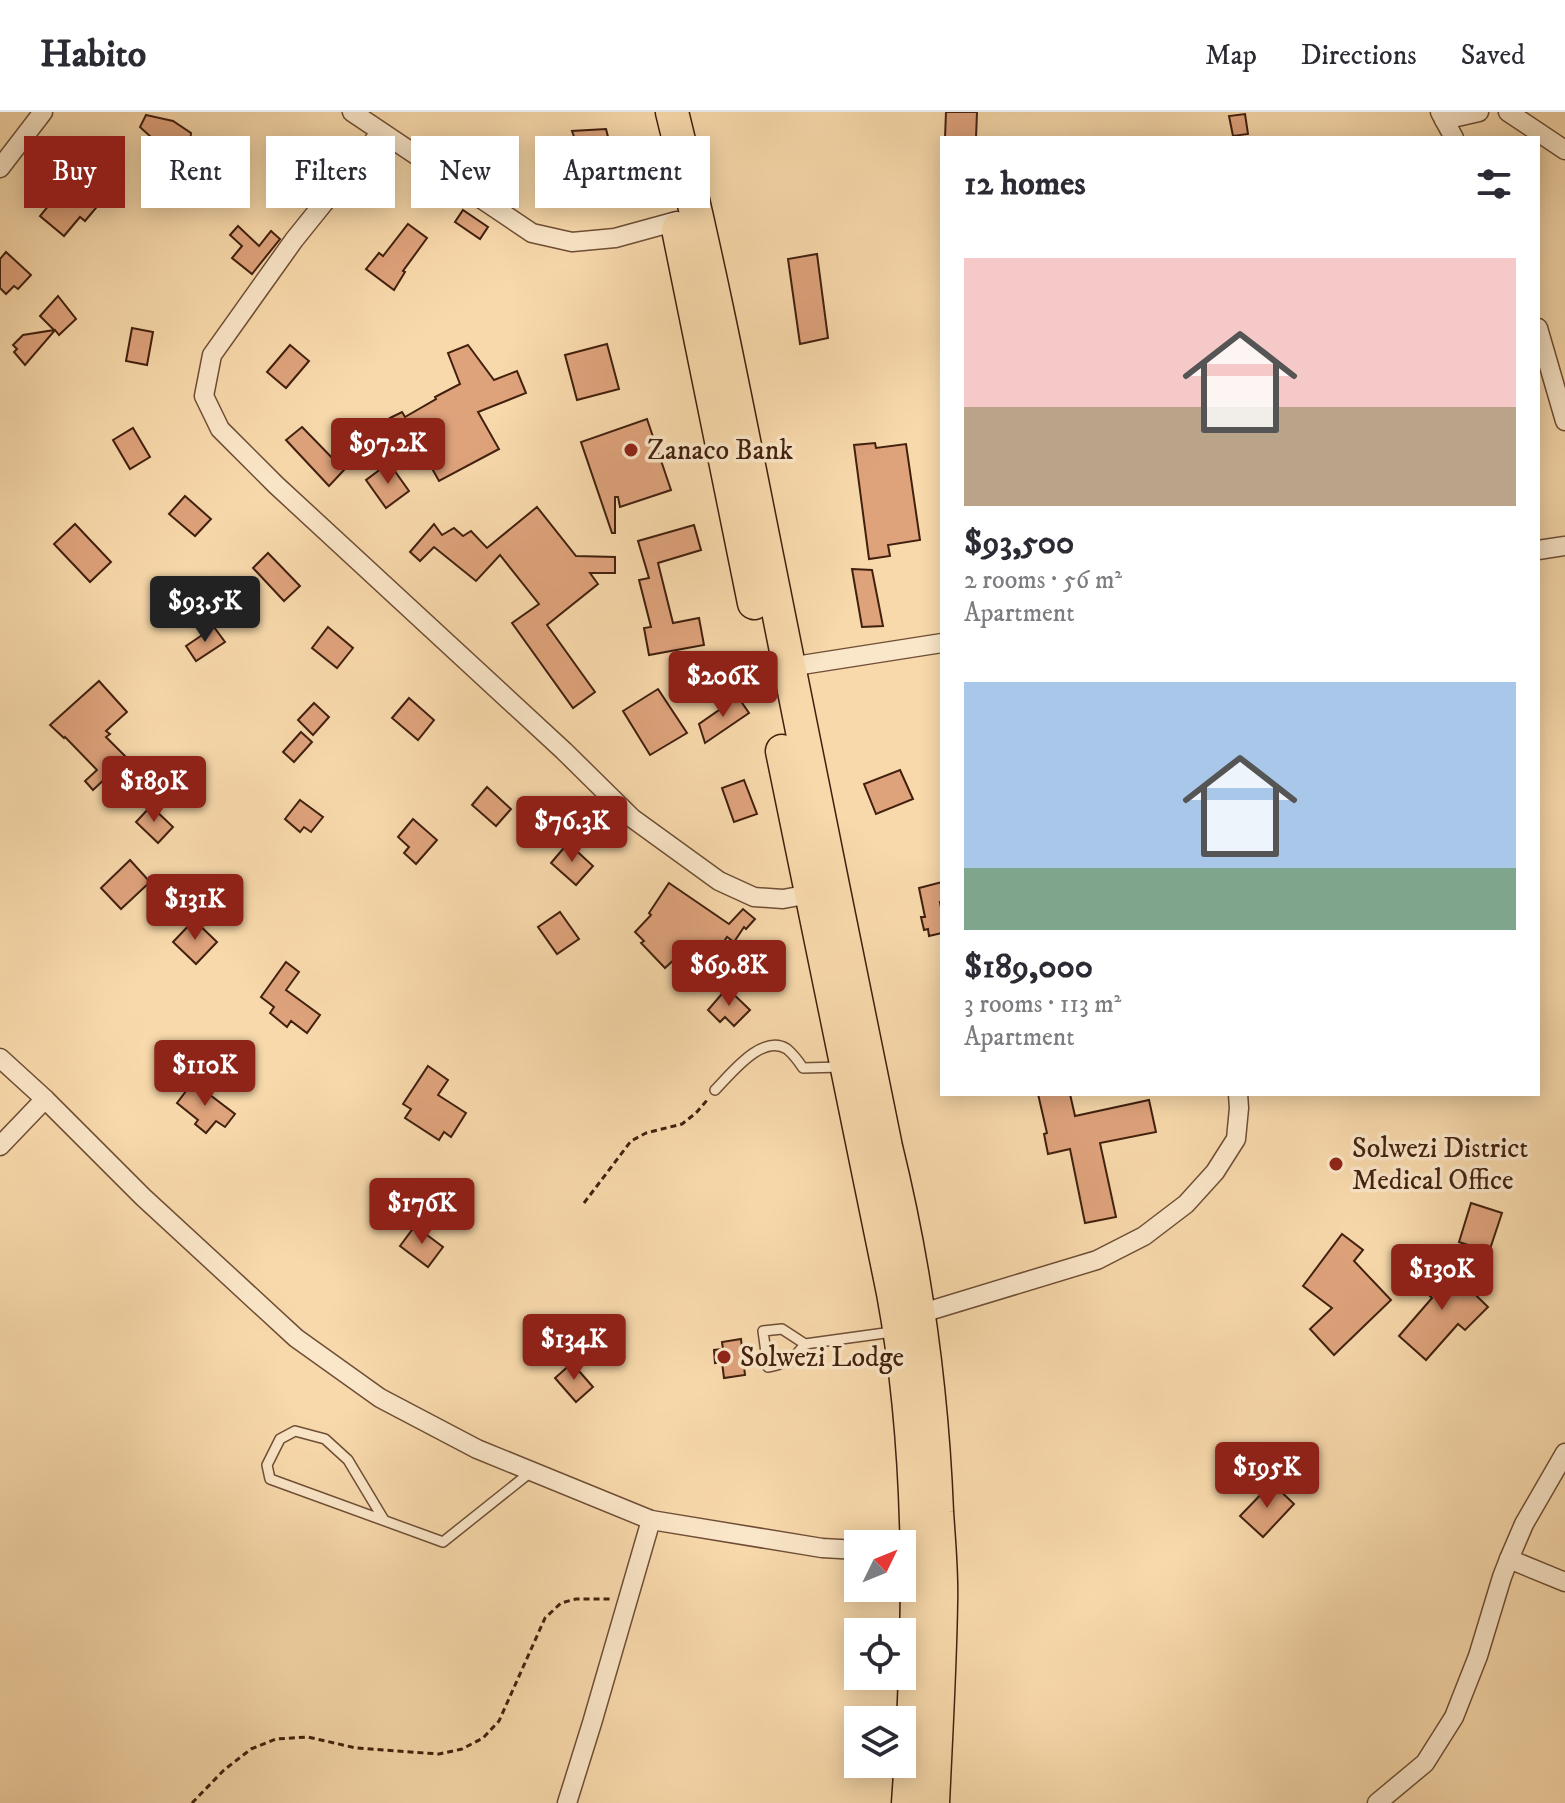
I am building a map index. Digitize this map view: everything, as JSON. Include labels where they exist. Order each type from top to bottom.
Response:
[{"type":"highway","points":[[649,112],[677,221],[810,894],[858,1065]]},
{"type":"highway","points":[[672,112],[703,244],[789,667],[858,1065],[910,1322],[910,1410],[919,1551],[908,1803]]},
{"type":"highway","points":[[919,1551],[941,1602],[933,1803]]},
{"type":"street","points":[[0,168],[43,112]]},
{"type":"street","points":[[352,112],[532,233],[572,242],[615,238],[677,221]]},
{"type":"street","points":[[1453,136],[1442,116],[1479,112]]},
{"type":"street","points":[[1508,112],[1565,150]]},
{"type":"street","points":[[381,132],[294,240],[212,355],[204,396],[220,429],[298,506],[564,751],[632,818],[689,862],[719,881],[754,897],[783,899],[810,894]]},
{"type":"street","points":[[1540,335],[1565,421]]},
{"type":"street","points":[[1540,550],[1565,546]]},
{"type":"street","points":[[789,667],[940,643]]},
{"type":"street","points":[[0,1058],[143,1197],[296,1338],[380,1398],[477,1449],[651,1520],[844,1549]]},
{"type":"street","points":[[910,1322],[1097,1260],[1144,1236],[1186,1204],[1215,1172],[1236,1139],[1238,1096]]},
{"type":"street","points":[[0,1146],[45,1099]]},
{"type":"street","points":[[1377,1803],[1425,1763],[1454,1717],[1478,1656],[1509,1559],[1524,1524],[1565,1453]]},
{"type":"street","points":[[567,1803],[651,1520]]},
{"type":"street","points":[[1509,1559],[1565,1582]]},
{"type":"lane","points":[[715,1090],[738,1066],[765,1045],[787,1049],[803,1068],[858,1065]]},
{"type":"lane","points":[[805,1344],[782,1329],[763,1331],[768,1367],[785,1364],[805,1344],[910,1322]]},
{"type":"lane","points":[[384,1520],[348,1460],[325,1439],[295,1431],[280,1439],[267,1465],[270,1479],[443,1542],[532,1471]]},
{"type":"path","points":[[584,1203],[631,1141],[646,1133],[682,1124],[715,1090]]},
{"type":"path","points":[[192,1803],[224,1770],[251,1749],[276,1739],[308,1737],[356,1748],[439,1754],[462,1749],[483,1738],[499,1721],[545,1618],[561,1603],[576,1599],[628,1599]]},
{"type":"building","points":[[946,112],[977,112],[976,136],[945,136]]},
{"type":"building","points":[[1245,114],[1248,134],[1233,136],[1229,116]]},
{"type":"building","points":[[146,115],[173,121],[191,133],[191,136],[150,136],[140,127]]},
{"type":"building","points":[[606,129],[608,136],[574,136],[572,131]]},
{"type":"building","points":[[47,208],[96,208],[85,221],[80,217],[64,236],[40,216]]},
{"type":"building","points":[[463,210],[488,227],[480,239],[455,222]]},
{"type":"building","points":[[408,224],[427,238],[403,271],[394,290],[366,269],[379,253],[383,256]]},
{"type":"building","points":[[238,226],[259,246],[271,231],[280,239],[252,274],[232,258],[242,246],[230,235]]},
{"type":"building","points":[[6,252],[31,275],[18,289],[14,286],[6,294],[0,288],[0,259]]},
{"type":"building","points":[[817,254],[828,338],[800,344],[788,259]]},
{"type":"building","points":[[58,296],[76,319],[59,335],[55,330],[25,365],[14,352],[17,349],[13,345],[23,335],[54,330],[40,316]]},
{"type":"building","points":[[132,328],[153,332],[147,365],[126,361]]},
{"type":"building","points":[[607,344],[619,389],[577,400],[565,355]]},
{"type":"building","points":[[290,345],[309,361],[286,388],[267,372]]},
{"type":"building","points":[[468,345],[494,380],[517,371],[526,393],[478,412],[499,449],[439,481],[419,445],[409,450],[390,418],[402,412],[405,417],[460,384],[448,353]]},
{"type":"building","points":[[647,419],[671,490],[620,507],[618,497],[615,497],[615,533],[612,533],[581,442]]},
{"type":"building","points":[[302,427],[344,470],[329,486],[286,440]]},
{"type":"building","points":[[133,428],[150,457],[130,469],[113,440]]},
{"type":"building","points":[[875,443],[876,448],[906,444],[920,540],[888,545],[890,556],[869,559],[854,445]]},
{"type":"building","points":[[389,463],[409,491],[386,508],[366,480]]},
{"type":"building","points":[[185,496],[211,519],[195,536],[169,514]]},
{"type":"building","points":[[537,507],[576,556],[615,557],[615,573],[590,573],[598,584],[547,625],[595,692],[573,708],[512,623],[539,604],[500,555],[476,581],[434,547],[420,561],[410,552],[434,524],[442,535],[454,528],[463,536],[471,531],[487,548]]},
{"type":"building","points":[[75,524],[111,562],[90,582],[54,544]]},
{"type":"building","points":[[694,525],[701,550],[658,563],[673,623],[699,618],[704,645],[649,655],[644,628],[651,627],[639,580],[649,578],[638,541]]},
{"type":"building","points":[[268,553],[300,586],[284,601],[253,568]]},
{"type":"building","points":[[852,569],[872,570],[883,626],[862,627]]},
{"type":"building","points":[[214,627],[225,642],[196,661],[186,646]]},
{"type":"building","points":[[328,627],[353,648],[337,668],[312,648]]},
{"type":"building","points":[[99,681],[127,712],[106,731],[110,734],[106,737],[127,758],[93,790],[85,781],[97,770],[50,725]]},
{"type":"building","points":[[658,689],[687,733],[650,755],[623,711]]},
{"type":"building","points":[[738,697],[749,713],[705,743],[699,724]]},
{"type":"building","points":[[409,698],[434,720],[418,740],[392,718]]},
{"type":"building","points":[[314,703],[329,717],[313,735],[298,720]]},
{"type":"building","points":[[301,732],[312,742],[294,762],[283,752]]},
{"type":"building","points":[[900,770],[913,799],[876,814],[864,784]]},
{"type":"building","points":[[744,780],[757,814],[734,822],[722,788]]},
{"type":"building","points":[[487,787],[511,809],[496,826],[472,805]]},
{"type":"building","points":[[300,800],[323,817],[311,832],[304,827],[300,832],[285,819]]},
{"type":"building","points":[[151,806],[173,827],[158,843],[136,822]]},
{"type":"building","points":[[413,819],[437,840],[416,864],[404,853],[409,847],[398,837]]},
{"type":"building","points":[[568,843],[593,866],[576,885],[551,863]]},
{"type":"building","points":[[130,860],[150,882],[121,909],[101,888]]},
{"type":"building","points":[[669,883],[729,924],[743,909],[755,919],[746,929],[744,927],[734,942],[727,937],[714,957],[692,943],[665,968],[641,943],[644,941],[635,932],[651,915],[649,913]]},
{"type":"building","points":[[940,883],[940,933],[929,936],[928,929],[924,930],[921,917],[925,917],[919,888]]},
{"type":"building","points":[[560,912],[579,939],[557,954],[538,927]]},
{"type":"building","points":[[194,920],[217,942],[196,964],[173,942]]},
{"type":"building","points":[[286,962],[299,972],[286,990],[320,1015],[307,1033],[291,1021],[287,1027],[270,1013],[274,1007],[261,997]]},
{"type":"building","points":[[727,988],[750,1010],[734,1026],[725,1017],[720,1022],[708,1010]]},
{"type":"building","points":[[428,1066],[448,1080],[438,1095],[466,1113],[451,1137],[444,1132],[439,1140],[405,1118],[411,1109],[403,1104]]},
{"type":"building","points":[[193,1082],[235,1114],[225,1127],[216,1121],[206,1133],[195,1124],[198,1120],[177,1103]]},
{"type":"building","points":[[1038,1096],[1070,1096],[1075,1116],[1149,1100],[1156,1132],[1100,1143],[1116,1217],[1085,1223],[1070,1149],[1048,1154],[1044,1134],[1047,1133]]},
{"type":"building","points":[[1471,1203],[1502,1213],[1489,1252],[1459,1242]]},
{"type":"building","points":[[415,1226],[443,1247],[428,1267],[400,1246]]},
{"type":"building","points":[[1342,1234],[1363,1250],[1354,1261],[1391,1300],[1334,1355],[1310,1329],[1332,1308],[1303,1286]]},
{"type":"building","points":[[1444,1264],[1488,1307],[1465,1330],[1458,1324],[1426,1360],[1399,1336],[1432,1298],[1421,1287]]},
{"type":"building","name":"Solwezi Lodge","points":[[741,1339],[745,1375],[724,1378],[722,1362],[715,1363],[714,1350],[723,1349],[722,1342]]},
{"type":"building","points":[[572,1363],[593,1387],[576,1402],[555,1378]]},
{"type":"building","points":[[1272,1483],[1294,1504],[1263,1537],[1240,1516]]},
{"type":"place","name":"Zanaco Bank","points":[[631,450]]},
{"type":"place","name":"Solwezi District Medical Office","points":[[1336,1164]]},
{"type":"place","name":"Solwezi Lodge","points":[[724,1357]]}]
